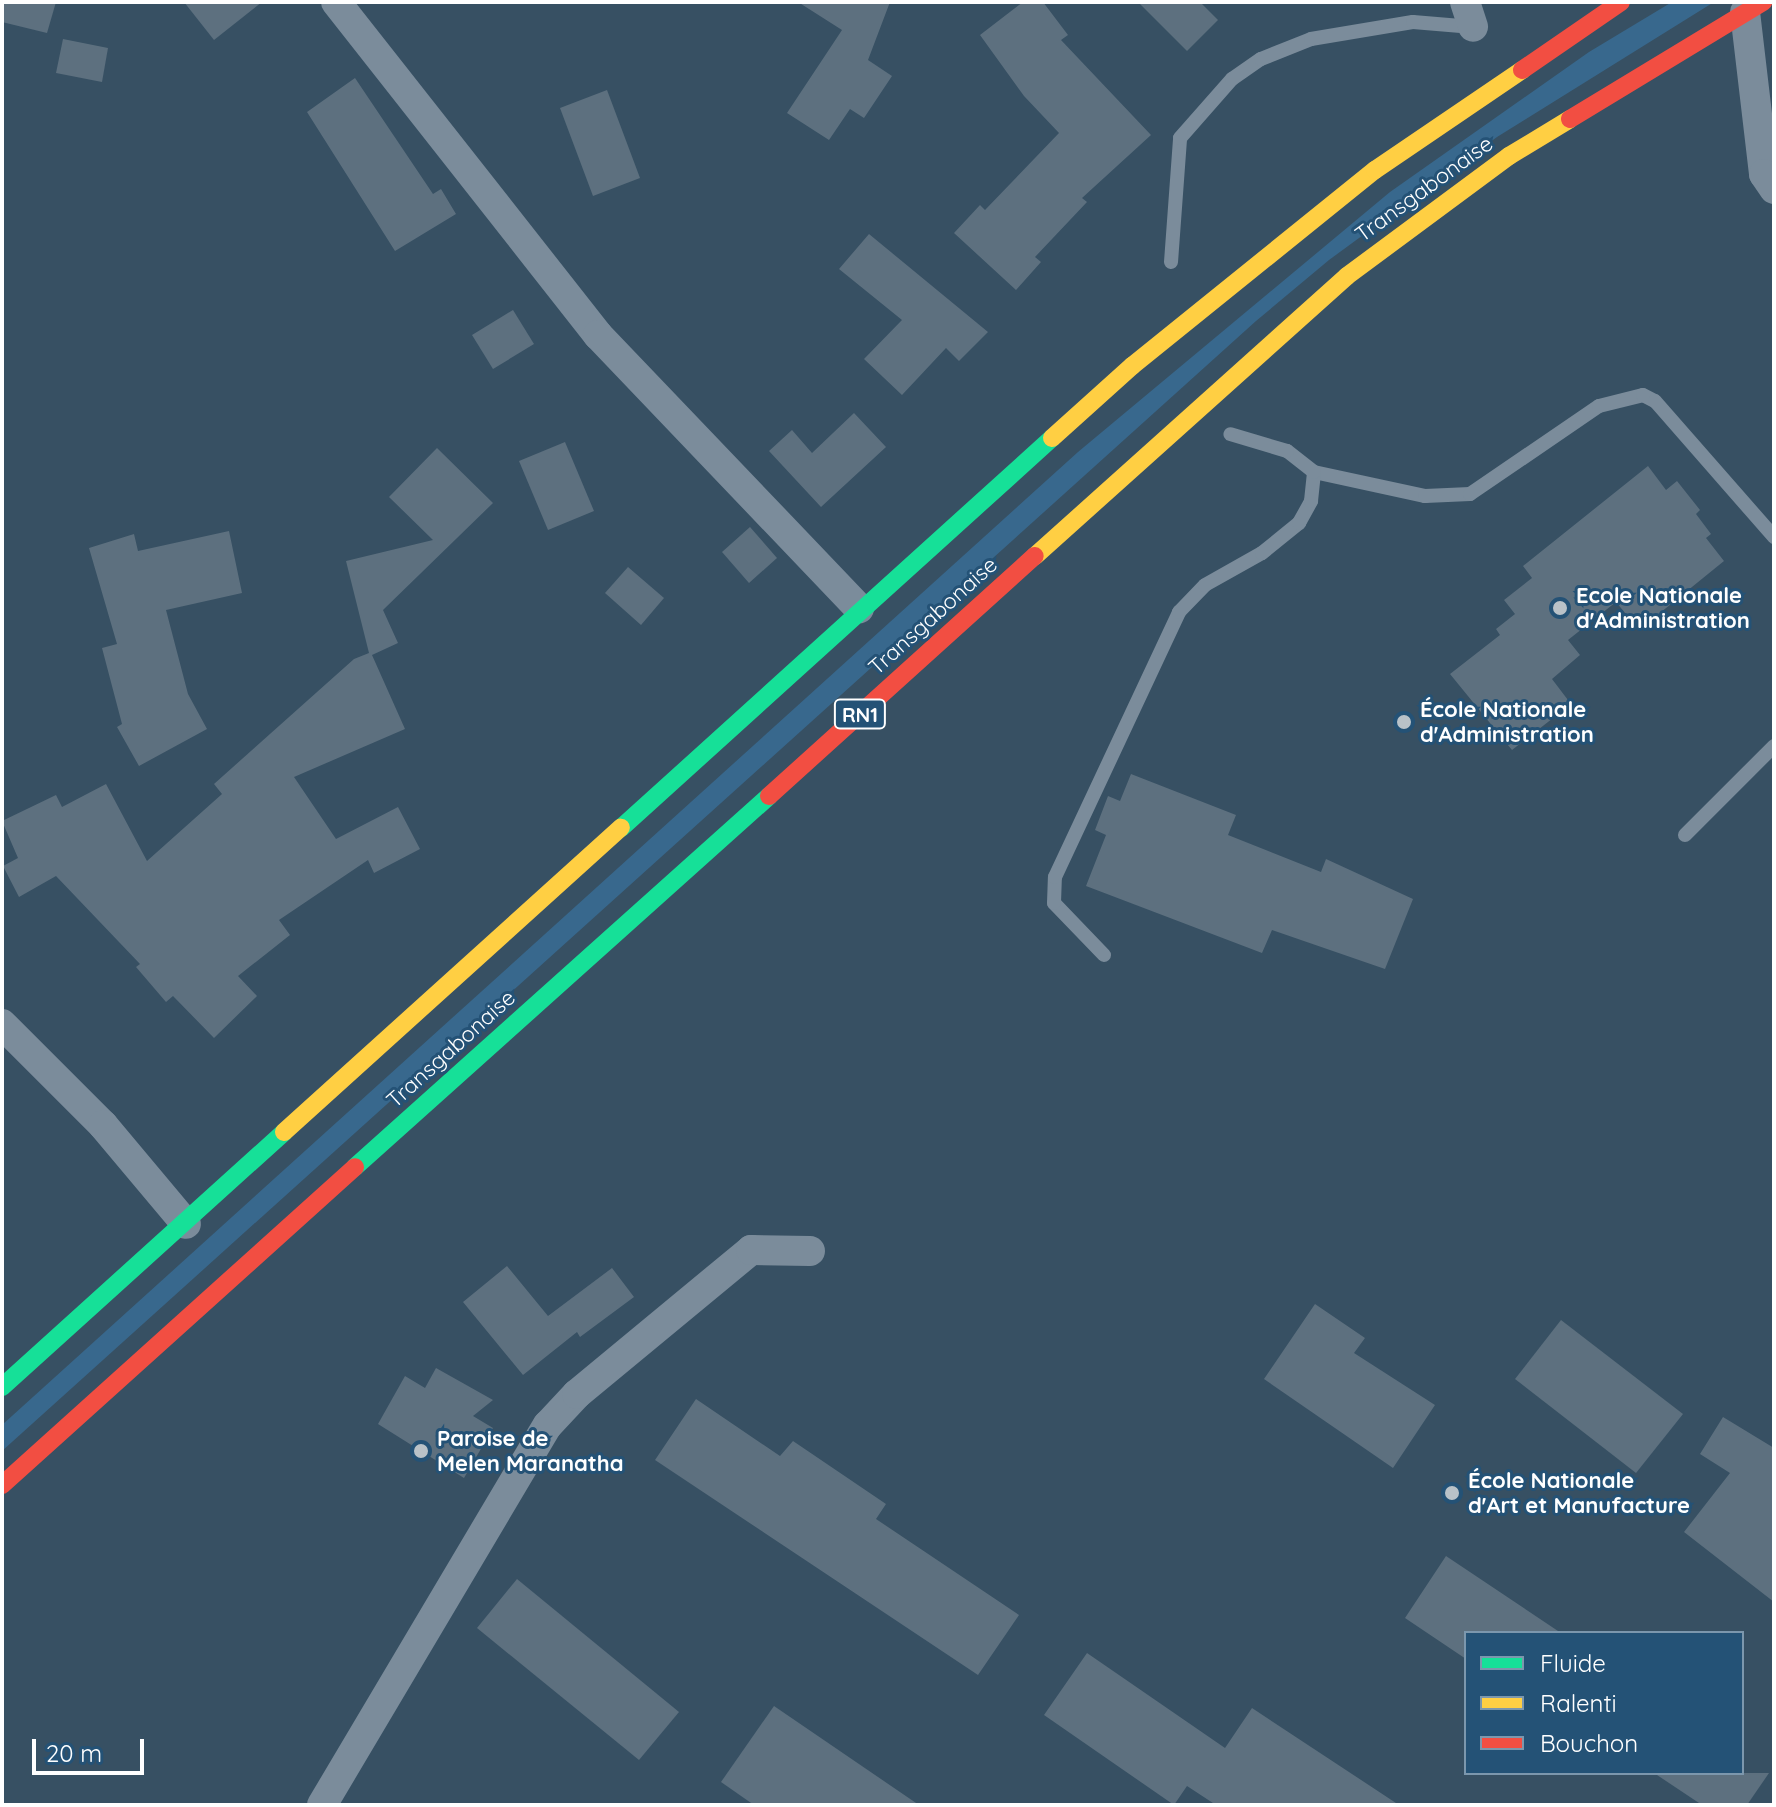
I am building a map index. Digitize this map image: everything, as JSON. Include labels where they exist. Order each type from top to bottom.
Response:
[{"type":"highway","name":"Transgabonaise","points":[[2,1387],[186,1224],[859,608],[1132,366],[1304,225],[1471,101],[1621,2]]},
{"type":"highway","name":"Transgabonaise","points":[[2,1485],[1311,306],[1509,156],[1754,7]]},
{"type":"street","points":[[336,2],[598,335],[859,608]]},
{"type":"street","points":[[1754,7],[1764,174],[1774,189]]},
{"type":"street","points":[[2,1024],[103,1125],[186,1224]]},
{"type":"street","points":[[322,1805],[548,1425],[577,1394],[751,1250],[810,1251]]},
{"type":"lane","points":[[1171,262],[1180,138],[1232,79],[1261,59],[1311,39],[1469,14]]},
{"type":"lane","points":[[1230,434],[1287,451],[1314,472],[1425,496],[1470,494],[1599,406],[1643,395],[1655,401],[1774,537]]},
{"type":"lane","points":[[1104,955],[1054,903],[1055,877],[1179,612],[1205,585],[1262,553],[1299,523],[1311,501],[1314,472]]},
{"type":"lane","points":[[1685,835],[1774,746]]},
{"type":"shaded area","points":[[1672,2],[1714,2],[1497,137],[1329,260],[1256,321],[2,1451],[2,1425],[1078,452],[1390,192],[1589,52]]},
{"type":"building","points":[[2,2],[56,2],[47,33],[2,22]]},
{"type":"building","points":[[184,2],[262,2],[214,40]]},
{"type":"building","points":[[798,2],[890,2],[868,60],[892,76],[864,118],[850,109],[829,140],[787,113],[842,30]]},
{"type":"building","points":[[1023,2],[1043,2],[1068,35],[1061,40],[1151,135],[1082,198],[1087,202],[1035,257],[1041,262],[1016,290],[954,233],[980,205],[985,210],[1059,133],[1024,96],[980,35]]},
{"type":"building","points":[[1138,2],[1200,2],[1218,20],[1187,51]]},
{"type":"building","points":[[63,39],[108,48],[102,82],[56,73]]},
{"type":"building","points":[[355,78],[433,194],[441,189],[456,214],[395,251],[307,112]]},
{"type":"building","points":[[607,90],[640,178],[593,196],[560,108]]},
{"type":"building","points":[[869,234],[988,332],[959,361],[946,348],[902,395],[864,359],[902,320],[839,269]]},
{"type":"building","points":[[513,310],[534,344],[493,369],[472,335]]},
{"type":"building","points":[[854,413],[886,447],[821,507],[769,451],[792,430],[812,453]]},
{"type":"building","points":[[565,442],[594,511],[548,530],[519,461]]},
{"type":"building","points":[[437,448],[493,503],[383,610],[398,643],[372,655],[405,729],[294,777],[336,839],[398,807],[420,849],[374,873],[368,860],[279,920],[290,935],[238,976],[257,996],[214,1038],[173,996],[166,1002],[136,967],[140,964],[56,876],[19,897],[3,866],[18,858],[2,821],[56,795],[62,807],[106,784],[147,861],[222,794],[214,784],[354,659],[369,653],[346,561],[433,540],[389,497]]},
{"type":"building","name":"Ecole Nationale d'Administration","points":[[1648,466],[1666,490],[1677,481],[1700,510],[1696,514],[1711,534],[1706,538],[1724,561],[1639,630],[1616,602],[1568,640],[1580,655],[1552,679],[1571,704],[1512,750],[1450,674],[1500,635],[1496,629],[1515,614],[1504,600],[1532,578],[1523,566]]},
{"type":"building","points":[[750,527],[777,558],[749,583],[722,552]]},
{"type":"building","points":[[229,531],[242,593],[166,610],[188,694],[207,729],[139,766],[117,727],[122,724],[102,648],[117,644],[89,548],[134,534],[138,551]]},
{"type":"building","points":[[628,567],[664,598],[641,625],[605,593]]},
{"type":"building","points":[[1131,774],[1236,815],[1228,835],[1321,872],[1326,859],[1413,899],[1385,969],[1272,930],[1262,953],[1086,886],[1106,835],[1095,830],[1108,796],[1120,801]]},
{"type":"building","points":[[507,1266],[548,1316],[612,1268],[634,1297],[580,1337],[577,1332],[523,1375],[463,1302]]},
{"type":"building","points":[[1315,1304],[1365,1338],[1354,1353],[1435,1405],[1393,1468],[1264,1379]]},
{"type":"building","points":[[1561,1320],[1683,1414],[1636,1473],[1515,1379]]},
{"type":"building","points":[[436,1368],[493,1400],[473,1416],[493,1428],[464,1478],[378,1424],[405,1376],[425,1388]]},
{"type":"building","points":[[696,1399],[780,1456],[793,1441],[886,1504],[876,1519],[1019,1615],[978,1675],[655,1460]]},
{"type":"building","points":[[1723,1417],[1774,1448],[1774,1602],[1684,1532],[1730,1473],[1700,1454]]},
{"type":"building","points":[[1446,1556],[1558,1631],[1464,1631],[1464,1658],[1405,1618]]},
{"type":"building","points":[[517,1579],[679,1712],[639,1760],[477,1628]]},
{"type":"building","points":[[1087,1653],[1225,1748],[1252,1708],[1399,1805],[1216,1805],[1187,1786],[1174,1805],[1044,1715]]},
{"type":"building","points":[[774,1706],[919,1805],[754,1805],[721,1782]]},
{"type":"building","points":[[1769,1773],[1747,1805],[1702,1805],[1657,1775]]},
{"type":"traffic: fast","points":[[621,828],[1052,438]]},
{"type":"traffic: fast","points":[[355,1167],[769,796]]},
{"type":"traffic: fast","points":[[2,1387],[284,1132]]},
{"type":"traffic: slow","points":[[1052,438],[1132,366],[1375,170],[1522,70]]},
{"type":"traffic: slow","points":[[1035,556],[1347,276],[1509,156],[1570,119]]},
{"type":"traffic: slow","points":[[284,1132],[621,828]]},
{"type":"traffic: jam","points":[[1522,70],[1621,2]]},
{"type":"traffic: jam","points":[[1570,119],[1763,2]]},
{"type":"traffic: jam","points":[[769,796],[1035,556]]},
{"type":"traffic: jam","points":[[2,1485],[355,1167]]},
{"type":"place","name":"Ecole Nationale d'Administration","points":[[1560,608]]},
{"type":"place","name":"École Nationale d'Administration","points":[[1404,722]]},
{"type":"place","name":"Paroise de Melen Maranatha","points":[[421,1451]]},
{"type":"place","name":"École Nationale d'Art et Manufacture","points":[[1452,1493]]}]
